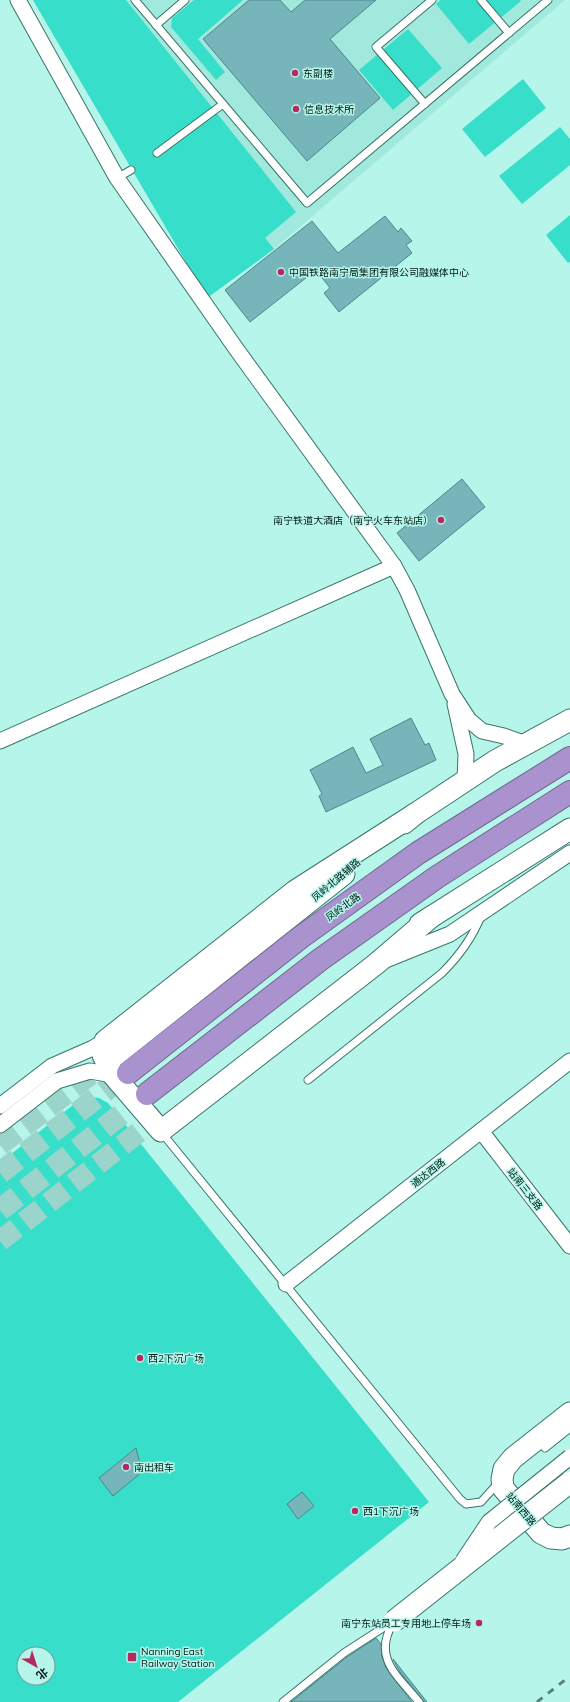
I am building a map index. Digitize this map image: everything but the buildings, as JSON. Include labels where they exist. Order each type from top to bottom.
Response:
[{"type":"highway","name":"凤岭北路","points":[[115,1061],[301,937],[412,857],[570,758]]},
{"type":"highway","points":[[147,1094],[320,959],[437,877],[541,809],[570,792]]},
{"type":"highway","points":[[541,809],[570,800]]},
{"type":"main road","points":[[531,742],[570,705]]},
{"type":"main road","name":"凤岭北路辅路","points":[[115,1061],[320,894],[415,814],[495,761],[570,720]]},
{"type":"main road","points":[[162,1123],[343,975],[570,829]]},
{"type":"main road","points":[[162,1123],[376,964],[431,917]]},
{"type":"main road","points":[[115,1061],[162,1123]]},
{"type":"main road","points":[[502,1479],[504,1469],[513,1458],[570,1413]]},
{"type":"main road","name":"站南西路","points":[[502,1479],[504,1488],[541,1533],[551,1538],[562,1539],[570,1536]]},
{"type":"main road","points":[[394,1621],[570,1482]]},
{"type":"street","points":[[18,0],[117,178],[237,350],[394,566],[407,590],[452,694],[469,720],[482,731],[531,742]]},
{"type":"street","points":[[0,741],[394,566]]},
{"type":"street","points":[[452,694],[466,754],[465,781]]},
{"type":"street","points":[[526,857],[559,847],[570,846]]},
{"type":"street","points":[[376,964],[450,934],[483,910],[570,853]]},
{"type":"street","points":[[0,1106],[52,1066],[93,1048],[115,1061]]},
{"type":"street","points":[[0,1125],[57,1081],[90,1071],[115,1061]]},
{"type":"street","name":"通达西路","points":[[286,1284],[570,1061]]},
{"type":"street","name":"站南三支路","points":[[481,1131],[570,1246]]},
{"type":"street","points":[[457,1570],[488,1522],[570,1457]]},
{"type":"lane","points":[[135,0],[307,204],[548,0]]},
{"type":"lane","points":[[156,25],[185,0]]},
{"type":"lane","points":[[425,104],[376,47],[432,0]]},
{"type":"lane","points":[[481,0],[509,33]]},
{"type":"lane","points":[[157,153],[223,104]]},
{"type":"lane","points":[[117,178],[131,170]]},
{"type":"lane","points":[[308,1080],[442,973],[459,956],[475,931],[483,910]]},
{"type":"lane","points":[[162,1123],[286,1284],[460,1499],[466,1504],[481,1502],[502,1479]]},
{"type":"lane","points":[[545,1448],[570,1428]]},
{"type":"lane","points":[[283,1702],[344,1654],[394,1621]]},
{"type":"lane","points":[[394,1621],[387,1634],[384,1646],[388,1664],[419,1702]]},
{"type":"shaded area","points":[[33,0],[565,0],[274,249],[207,298]]},
{"type":"green space","points":[[33,0],[126,0],[296,212],[265,238],[274,249],[207,298]]},
{"type":"green space","points":[[194,0],[243,0],[198,39],[225,72],[216,80],[171,27],[172,18]]},
{"type":"green space","points":[[441,0],[521,1],[469,44],[436,4]]},
{"type":"green space","points":[[408,29],[442,68],[393,110],[359,70]]},
{"type":"green space","points":[[523,79],[546,108],[485,157],[462,129]]},
{"type":"green space","points":[[560,127],[570,139],[570,165],[522,204],[499,176]]},
{"type":"green space","points":[[570,215],[570,262],[568,263],[546,235]]},
{"type":"green space","points":[[88,1097],[99,1098],[108,1103],[429,1502],[178,1702],[0,1702],[0,1163],[78,1101]]},
{"type":"tunnel","points":[[0,1145],[103,1065]]},
{"type":"tunnel","points":[[0,1173],[128,1073]]},
{"type":"tunnel","points":[[0,1210],[147,1094]]},
{"type":"tunnel","points":[[0,1241],[162,1114]]},
{"type":"railway","points":[[537,1702],[570,1676]]},
{"type":"place","name":"东副楼","points":[[295,73]]},
{"type":"place","name":"信息技术所","points":[[296,109]]},
{"type":"place","name":"中国铁路南宁局集团有限公司融媒体中心","points":[[281,272]]},
{"type":"place","name":"南宁铁道大酒店（南宁火车东站店）","points":[[441,520]]},
{"type":"place","name":"西2下沉广场","points":[[140,1358]]},
{"type":"place","name":"南出租车","points":[[126,1467]]},
{"type":"place","name":"西1下沉广场","points":[[355,1511]]},
{"type":"place","name":"南宁东站员工专用地上停车场","points":[[479,1623]]},
{"type":"place","name":"Nanning East Railway Station","points":[[132,1657]]}]
